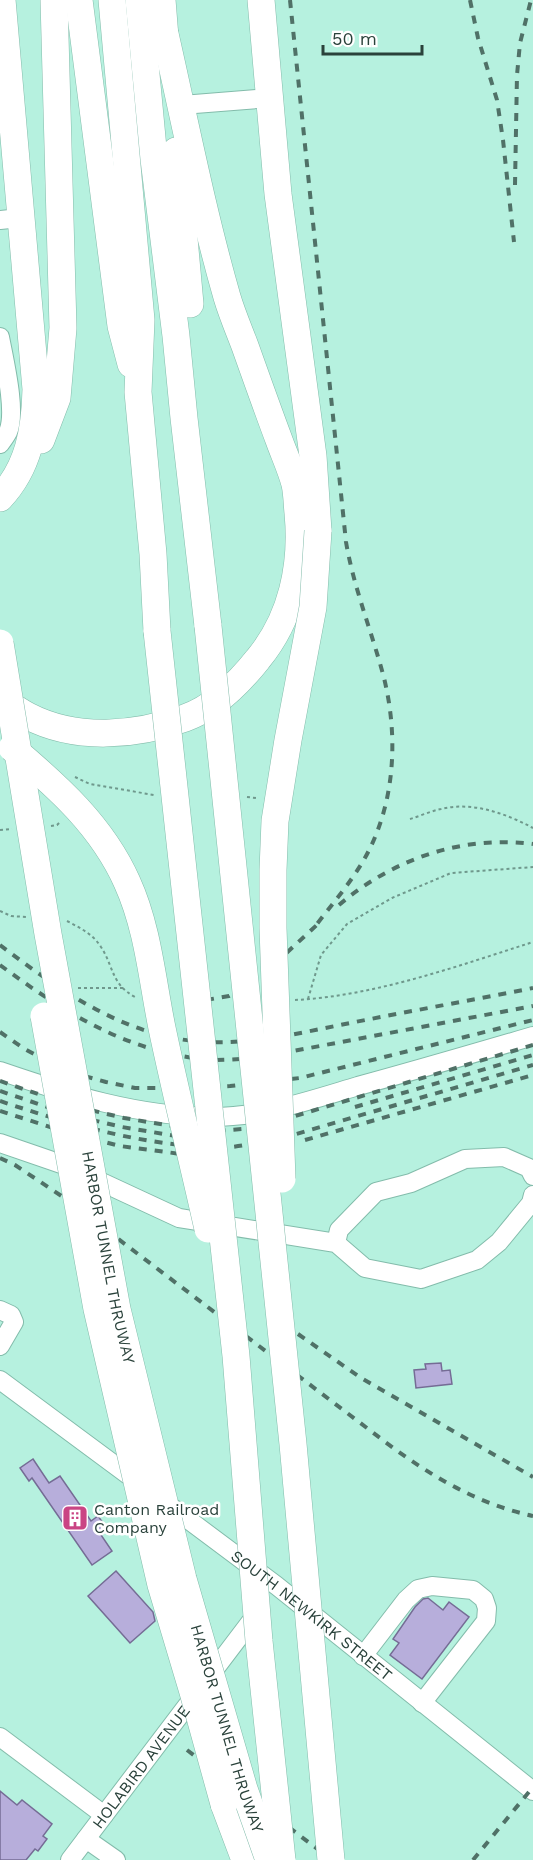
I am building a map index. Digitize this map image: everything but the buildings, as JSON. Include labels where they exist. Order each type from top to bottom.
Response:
[{"type":"highway","points":[[2,0],[10,219],[36,389],[35,419],[30,445],[19,470]]},
{"type":"highway","points":[[1,496],[19,470],[38,450],[57,398],[63,328],[54,0]]},
{"type":"highway","points":[[79,0],[121,326],[138,392]]},
{"type":"highway","points":[[112,0],[141,320],[138,392],[153,554],[157,631],[236,1356],[259,1641],[282,1860]]},
{"type":"highway","points":[[139,0],[154,159],[208,626],[293,1444],[331,1860]]},
{"type":"highway","points":[[162,0],[206,472],[210,542],[208,626]]},
{"type":"highway","points":[[261,0],[278,194],[313,456],[318,531],[314,607],[275,821],[273,870],[283,1217],[293,1444]]},
{"type":"highway","points":[[0,698],[28,716],[74,730],[112,733],[156,727],[193,716],[244,677],[261,655],[276,634],[289,607],[295,584],[299,563],[300,531],[295,486],[228,301],[209,234],[165,34]]},
{"type":"highway","name":"HARBOR TUNNEL THRUWAY","points":[[0,643],[48,934],[117,1309],[183,1580],[244,1789],[269,1860]]},
{"type":"highway","points":[[0,738],[53,782],[93,825],[127,881],[147,942],[162,1027],[236,1356]]},
{"type":"highway","name":"HARBOR TUNNEL THRUWAY","points":[[0,752],[30,936],[97,1308],[161,1585],[224,1804],[245,1860]]},
{"type":"highway","points":[[224,1804],[231,1860]]},
{"type":"street","points":[[182,105],[270,98]]},
{"type":"street","points":[[0,337],[11,414],[9,430],[0,444]]},
{"type":"street","points":[[0,1071],[76,1096],[125,1108],[190,1116],[242,1115],[285,1108],[533,1036]]},
{"type":"street","points":[[0,1143],[68,1167],[179,1218],[336,1243],[365,1268],[422,1279],[477,1260],[499,1242],[531,1203],[533,1195]]},
{"type":"street","points":[[336,1243],[339,1230],[376,1192],[411,1183],[465,1159],[504,1157],[529,1168],[533,1176]]},
{"type":"street","points":[[0,1310],[11,1315],[14,1322],[0,1346]]},
{"type":"street","name":"SOUTH NEWKIRK STREET","points":[[0,1380],[277,1586],[533,1791]]},
{"type":"street","name":"HOLABIRD AVENUE","points":[[70,1860],[277,1586]]},
{"type":"street","points":[[363,1656],[406,1600],[418,1589],[432,1586],[473,1590],[484,1599],[487,1608],[486,1621],[422,1703]]},
{"type":"street","points":[[0,1737],[104,1815]]},
{"type":"street","points":[[86,1839],[116,1860]]},
{"type":"path","points":[[67,773],[90,783],[154,795]]},
{"type":"path","points":[[77,778],[80,788]]},
{"type":"path","points":[[245,797],[256,798],[258,808]]},
{"type":"path","points":[[410,819],[443,808],[476,807],[519,820],[533,828]]},
{"type":"path","points":[[46,826],[57,825],[63,819]]},
{"type":"path","points":[[0,830],[11,829]]},
{"type":"path","points":[[308,999],[321,955],[346,924],[392,898],[451,873],[533,867]]},
{"type":"path","points":[[77,987],[123,988]]},
{"type":"railway","points":[[290,0],[346,542],[384,678],[392,725],[391,773],[387,796],[373,842],[351,880],[313,929]]},
{"type":"railway","points":[[470,0],[478,38],[497,100],[514,242]]},
{"type":"railway","points":[[515,185],[517,75],[520,43],[531,0]]},
{"type":"railway","points":[[339,905],[382,875],[430,854],[480,843],[533,844]]},
{"type":"railway","points":[[206,1000],[229,996],[256,981],[319,923]]},
{"type":"railway","points":[[0,945],[62,990],[107,1015],[154,1033],[201,1042],[244,1041],[287,1036],[533,988]]},
{"type":"railway","points":[[0,965],[24,983],[100,1029],[155,1050],[215,1060],[256,1058],[533,1006]]},
{"type":"railway","points":[[0,1032],[23,1048],[77,1074],[135,1088],[187,1088],[300,1078],[533,1020]]},
{"type":"railway","points":[[0,1081],[73,1106],[124,1118],[216,1131],[243,1129],[285,1119],[533,1045]]},
{"type":"railway","points":[[355,1107],[533,1055]]},
{"type":"railway","points":[[0,1101],[122,1136],[219,1148],[286,1137],[533,1065]]},
{"type":"railway","points":[[305,1140],[533,1075]]},
{"type":"railway","points":[[0,1091],[71,1115],[122,1127],[182,1137]]},
{"type":"railway","points":[[0,1111],[120,1146],[181,1154]]},
{"type":"railway","points":[[0,1158],[15,1165],[63,1197],[418,1465],[473,1496],[512,1511],[533,1516]]},
{"type":"railway","points":[[298,1334],[361,1378],[533,1477]]},
{"type":"railway","points":[[187,1750],[332,1860]]},
{"type":"railway","points":[[473,1860],[533,1787]]},
{"type":"place","name":"Canton Railroad Company","points":[[75,1518]]}]
